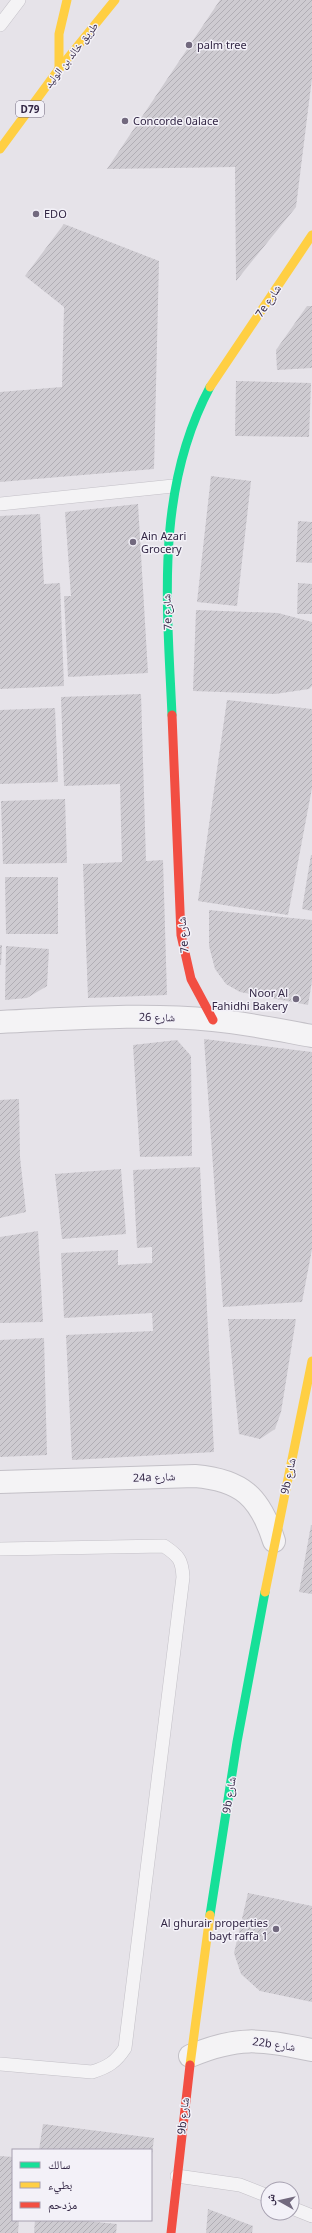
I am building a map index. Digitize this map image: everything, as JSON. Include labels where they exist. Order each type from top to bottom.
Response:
[{"type":"street","points":[[59,69],[58,45],[60,21],[67,0]]},
{"type":"street","name":"طريق خالد بن الوليد","points":[[0,149],[59,69],[115,0]]},
{"type":"street","name":"7e شارع","points":[[213,1020],[202,1004],[191,982],[183,953],[181,935],[166,557],[168,522],[173,486],[194,420],[209,389],[312,235]]},
{"type":"street","name":"شارع 26","points":[[0,1022],[123,1017],[213,1020],[312,1036]]},
{"type":"street","name":"9b شارع","points":[[171,2233],[190,2056],[228,1798],[274,1541],[312,1361]]},
{"type":"street","name":"24a شارع","points":[[0,1482],[196,1476],[217,1478],[238,1487],[256,1501],[268,1520],[274,1541]]},
{"type":"street","name":"22b شارع","points":[[190,2056],[217,2046],[250,2040],[312,2050]]},
{"type":"lane","points":[[0,25],[19,0]]},
{"type":"lane","points":[[0,504],[173,486]]},
{"type":"lane","points":[[0,1549],[164,1546],[175,1553],[182,1564],[183,1577],[125,2048],[117,2060],[106,2068],[92,2072],[0,2064]]},
{"type":"lane","points":[[178,2176],[240,2185],[260,2193]]},
{"type":"lane","points":[[300,2211],[312,2216]]},
{"type":"building","points":[[220,0],[312,0],[312,78],[296,207],[236,281],[235,167],[107,169]]},
{"type":"building","points":[[64,224],[159,261],[154,469],[0,482],[0,392],[62,387],[64,307],[25,276]]},
{"type":"building","points":[[307,306],[312,306],[312,368],[277,370],[276,350]]},
{"type":"building","points":[[236,381],[311,383],[309,437],[235,436]]},
{"type":"building","points":[[211,476],[251,481],[237,606],[197,602]]},
{"type":"building","points":[[138,504],[148,673],[68,677],[64,596],[71,596],[65,512]]},
{"type":"building","points":[[40,514],[44,584],[60,583],[64,686],[0,689],[0,516]]},
{"type":"building","points":[[298,521],[312,522],[312,563],[296,562]]},
{"type":"building","points":[[298,583],[312,584],[312,614],[297,614]]},
{"type":"building","points":[[196,610],[278,613],[312,622],[312,686],[309,689],[275,694],[193,691]]},
{"type":"building","points":[[141,694],[146,861],[163,860],[167,995],[88,998],[83,864],[122,862],[120,784],[64,786],[61,697]]},
{"type":"building","points":[[227,700],[312,709],[312,788],[288,915],[198,901]]},
{"type":"building","points":[[55,708],[58,782],[0,784],[0,710]]},
{"type":"building","points":[[65,799],[67,863],[3,864],[1,801]]},
{"type":"building","points":[[312,855],[312,911],[302,909]]},
{"type":"building","points":[[5,877],[58,877],[58,934],[6,934]]},
{"type":"building","points":[[209,910],[312,920],[312,981],[308,1005],[240,992],[226,984],[215,969],[209,946]]},
{"type":"building","points":[[0,945],[2,945],[1,965],[0,965]]},
{"type":"building","points":[[6,946],[49,949],[47,986],[27,998],[5,1000]]},
{"type":"building","points":[[204,1039],[312,1052],[312,1249],[302,1302],[223,1307]]},
{"type":"building","points":[[177,1040],[191,1056],[192,1156],[140,1157],[133,1045]]},
{"type":"building","points":[[19,1099],[20,1157],[26,1212],[0,1218],[0,1100]]},
{"type":"building","points":[[200,1167],[214,1452],[72,1460],[66,1335],[153,1331],[152,1313],[64,1318],[61,1253],[118,1250],[118,1265],[152,1263],[152,1247],[137,1248],[133,1170]]},
{"type":"building","points":[[121,1169],[126,1234],[62,1239],[55,1174]]},
{"type":"building","points":[[38,1231],[43,1322],[0,1323],[0,1237]]},
{"type":"building","points":[[228,1319],[296,1319],[281,1412],[275,1429],[260,1439],[239,1434]]},
{"type":"building","points":[[44,1338],[47,1455],[0,1457],[0,1340]]},
{"type":"building","points":[[312,1525],[312,1594],[299,1592]]},
{"type":"building","name":"Al ghurair properties bayt raffa 1","points":[[248,1893],[312,1906],[312,2002],[260,1991],[241,1974],[234,1953]]},
{"type":"building","points":[[43,2124],[154,2138],[152,2154],[152,2149],[39,2149]]},
{"type":"building","points":[[0,2156],[12,2157],[12,2221],[19,2221],[18,2233],[0,2233]]},
{"type":"building","points":[[208,2209],[253,2226],[252,2233],[206,2233]]},
{"type":"building","points":[[35,2221],[86,2221],[117,2224],[116,2233],[34,2233]]},
{"type":"traffic: fast","points":[[172,715],[167,589],[168,548],[172,507],[180,466],[192,426],[210,387]]},
{"type":"traffic: fast","points":[[210,1915],[237,1742],[265,1592]]},
{"type":"traffic: slow","points":[[59,69],[59,34],[67,0]]},
{"type":"traffic: slow","points":[[0,149],[59,69],[115,0]]},
{"type":"traffic: slow","points":[[210,387],[312,235]]},
{"type":"traffic: slow","points":[[265,1592],[312,1361]]},
{"type":"traffic: slow","points":[[190,2065],[210,1915]]},
{"type":"traffic: jam","points":[[172,715],[181,935],[191,979],[213,1020]]},
{"type":"traffic: jam","points":[[171,2233],[190,2065]]},
{"type":"place","name":"palm tree","points":[[189,45]]},
{"type":"place","name":"Concorde 0alace","points":[[125,121]]},
{"type":"place","name":"EDO","points":[[36,214]]},
{"type":"place","name":"Ain Azari Grocery","points":[[133,542]]},
{"type":"place","name":"Noor Al Fahidhi Bakery","points":[[296,999]]},
{"type":"place","name":"Al ghurair properties bayt raffa 1","points":[[276,1929]]}]
